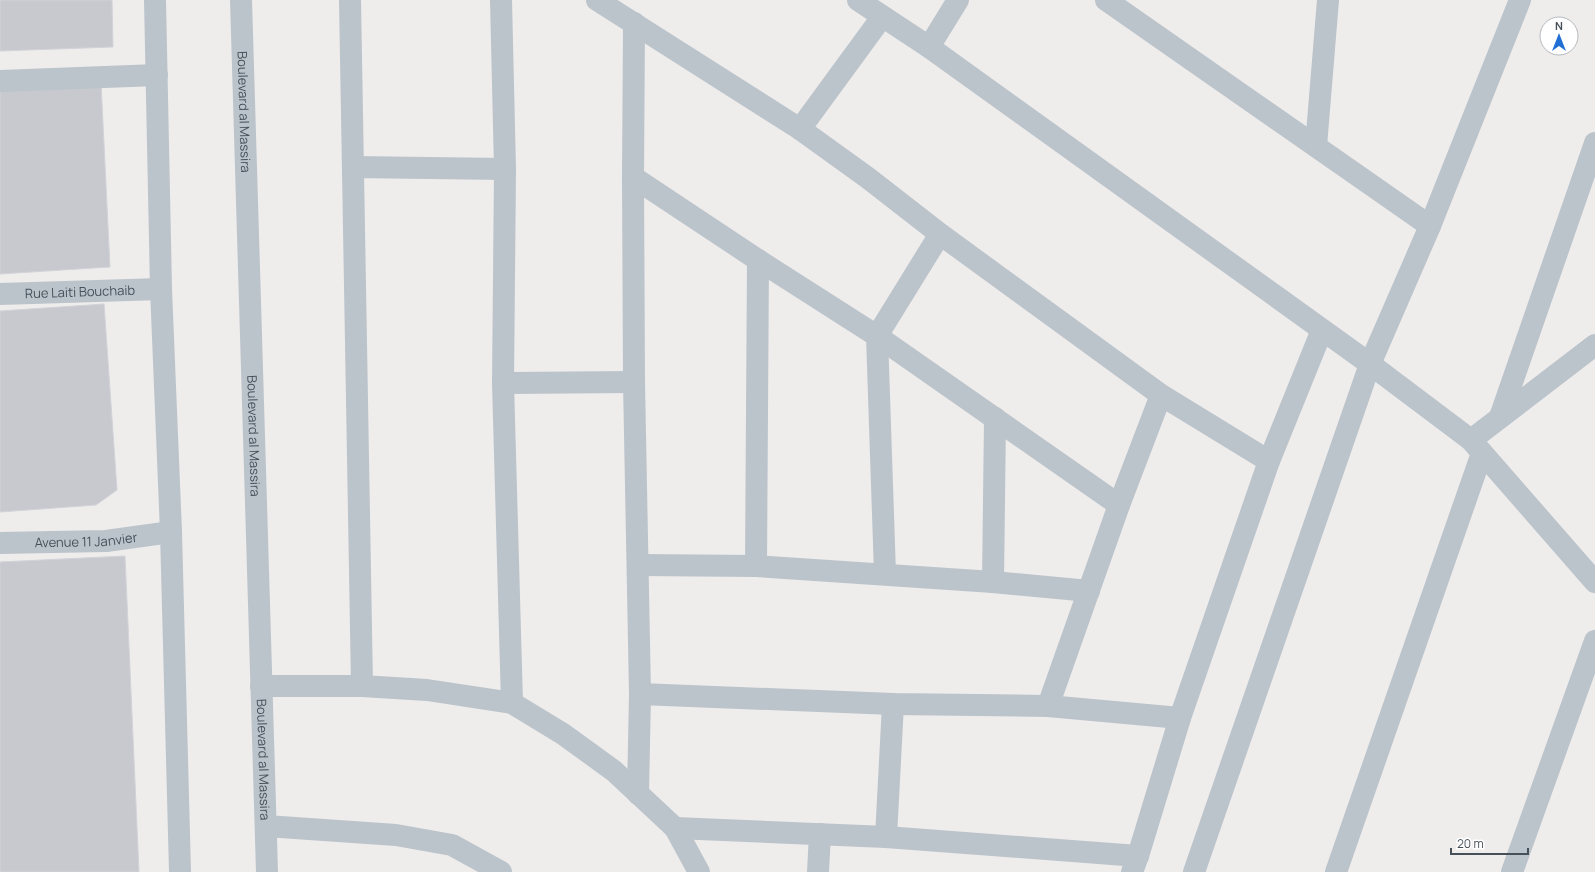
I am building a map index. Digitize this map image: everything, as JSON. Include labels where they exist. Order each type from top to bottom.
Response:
[{"type":"street","points":[[155,0],[161,289],[171,532],[180,872]]},
{"type":"street","name":"Boulevard al Massira","points":[[241,0],[267,872]]},
{"type":"street","points":[[350,0],[362,686]]},
{"type":"street","points":[[501,0],[505,169],[503,383],[512,703]]},
{"type":"street","points":[[597,0],[800,129],[868,178],[940,234],[1162,395],[1269,461]]},
{"type":"street","points":[[858,0],[930,47],[1370,364],[1476,446],[1595,582]]},
{"type":"street","points":[[930,47],[958,0]]},
{"type":"street","points":[[1106,0],[1430,226]]},
{"type":"street","points":[[1316,146],[1328,0]]},
{"type":"street","points":[[1194,872],[1370,364],[1430,226],[1520,0]]},
{"type":"street","points":[[800,129],[882,16]]},
{"type":"street","points":[[634,23],[634,382],[640,694],[638,794]]},
{"type":"street","points":[[0,81],[157,75]]},
{"type":"street","points":[[1500,417],[1595,142]]},
{"type":"street","points":[[353,168],[505,169]]},
{"type":"street","points":[[633,177],[758,260],[877,336],[1119,505]]},
{"type":"street","points":[[885,574],[877,336],[940,234]]},
{"type":"street","points":[[756,566],[758,260]]},
{"type":"street","name":"Rue Laiti Bouchaib","points":[[0,294],[161,289]]},
{"type":"street","points":[[675,828],[886,837],[1135,864],[1180,718],[1269,461],[1322,330]]},
{"type":"street","points":[[1336,872],[1476,446],[1500,417],[1595,346]]},
{"type":"street","points":[[503,383],[634,382]]},
{"type":"street","points":[[1048,706],[1119,505],[1162,395]]},
{"type":"street","points":[[993,582],[994,418]]},
{"type":"street","name":"Avenue 11 Janvier","points":[[0,543],[106,541],[171,532]]},
{"type":"street","points":[[638,565],[756,566],[993,582],[1089,591]]},
{"type":"street","points":[[1512,872],[1595,641]]},
{"type":"street","points":[[261,686],[362,686],[427,690],[512,703],[569,738],[614,771],[675,828],[699,872]]},
{"type":"street","points":[[640,694],[893,704],[1048,706],[1180,718]]},
{"type":"street","points":[[886,837],[893,704]]},
{"type":"street","points":[[266,826],[396,835],[452,845],[502,872]]},
{"type":"street","points":[[818,872],[820,834]]},
{"type":"building","points":[[0,0],[112,0],[113,47],[0,51]]},
{"type":"building","points":[[101,82],[110,267],[0,274],[0,89]]},
{"type":"building","points":[[104,304],[117,490],[96,505],[0,512],[0,311]]},
{"type":"building","points":[[125,556],[139,872],[0,872],[0,562]]}]
